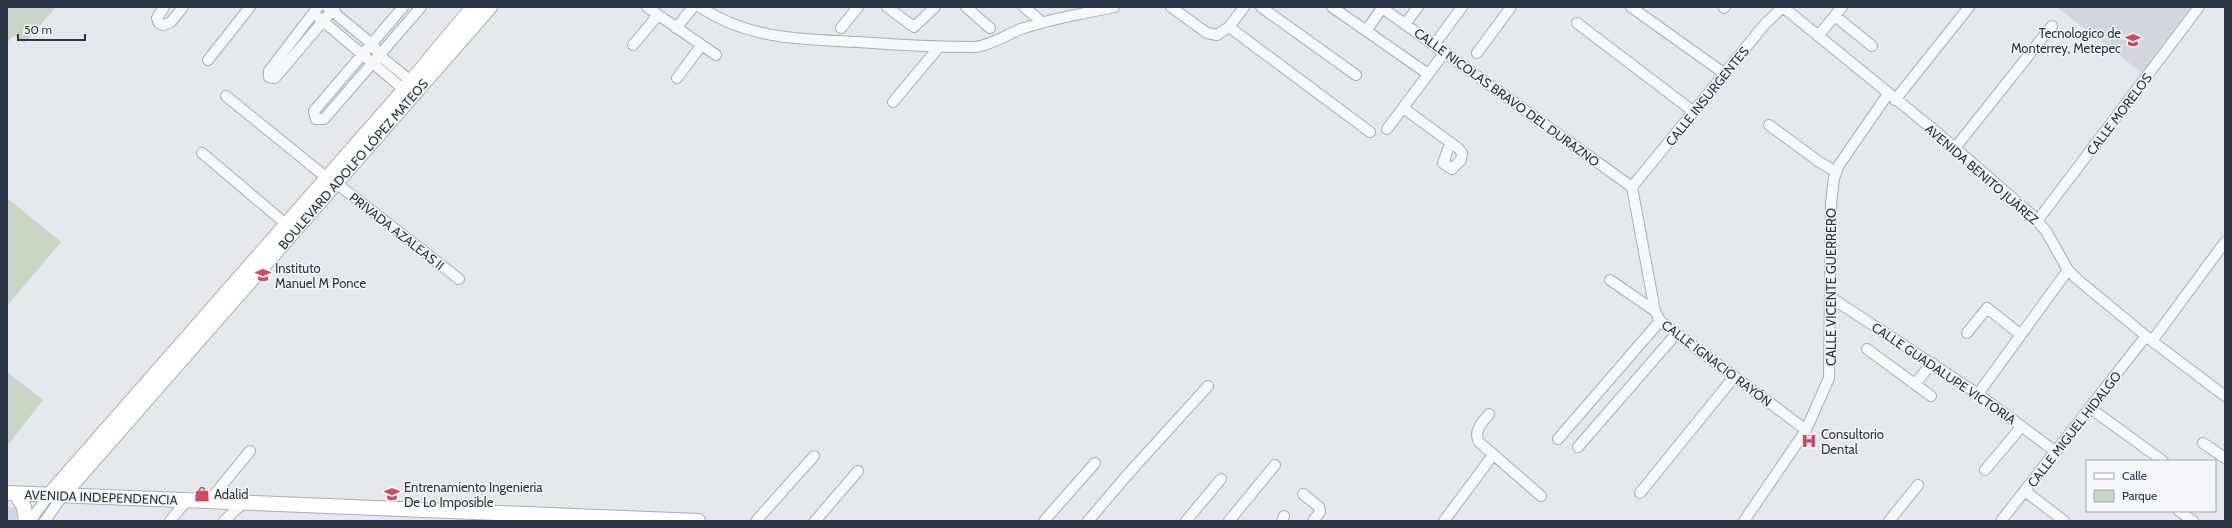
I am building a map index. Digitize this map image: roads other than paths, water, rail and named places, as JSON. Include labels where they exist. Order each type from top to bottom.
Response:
[{"type":"street","points":[[164,7],[157,18],[163,25],[170,22],[183,7]]},
{"type":"street","points":[[208,60],[250,7]]},
{"type":"street","points":[[403,7],[314,111],[316,119],[324,119],[421,7]]},
{"type":"street","name":"BOULEVARD ADOLFO LÓPEZ MATEOS","points":[[45,521],[63,495],[409,90],[473,7]]},
{"type":"street","name":"BOULEVARD ADOLFO LÓPEZ MATEOS","points":[[409,90],[490,7]]},
{"type":"street","points":[[646,7],[716,55]]},
{"type":"street","points":[[676,28],[693,7]]},
{"type":"street","points":[[700,7],[716,18],[740,28],[767,35],[791,39],[939,47],[986,46],[1022,29],[1042,22],[1114,7]]},
{"type":"street","points":[[841,28],[858,7]]},
{"type":"street","points":[[887,7],[914,27],[935,7]]},
{"type":"street","points":[[966,7],[990,28]]},
{"type":"street","points":[[1024,7],[1042,22]]},
{"type":"street","points":[[1171,7],[1203,30],[1213,35],[1222,33],[1229,27],[1244,7]]},
{"type":"street","points":[[1261,7],[1356,75]]},
{"type":"street","points":[[1332,7],[1428,74]]},
{"type":"street","points":[[1405,24],[1418,7]]},
{"type":"street","points":[[1434,45],[1462,7]]},
{"type":"street","points":[[1476,53],[1511,7]]},
{"type":"street","points":[[1631,7],[1725,74]]},
{"type":"street","name":"CALLE INSURGENTES","points":[[1632,187],[1765,24],[1783,7]]},
{"type":"street","name":"AVENIDA BENITO JUÁREZ","points":[[1783,7],[1955,148],[2038,220],[2068,270],[2149,338],[2225,396]]},
{"type":"street","points":[[1818,36],[1842,7]]},
{"type":"street","name":"CALLE VICENTE GUERRERO","points":[[1744,521],[1806,430],[1829,378],[1831,358],[1831,203],[1836,172],[1848,150],[1969,7]]},
{"type":"street","name":"CALLE MORELOS","points":[[2038,220],[2200,7]]},
{"type":"street","points":[[409,90],[362,55],[323,21],[316,10],[269,71],[269,78],[275,78],[323,21],[331,8],[372,44],[409,90]]},
{"type":"street","points":[[1366,30],[1381,8]]},
{"type":"street","name":"CALLE NICOLAS BRAVO DEL DURAZNO","points":[[1381,8],[1445,52],[1632,187]]},
{"type":"street","points":[[633,45],[658,15]]},
{"type":"street","points":[[1835,16],[1872,46]]},
{"type":"street","points":[[1577,23],[1694,112]]},
{"type":"street","points":[[1955,148],[2052,26]]},
{"type":"street","points":[[1229,27],[1370,132]]},
{"type":"street","points":[[677,78],[701,46]]},
{"type":"street","points":[[893,102],[939,47]]},
{"type":"street","points":[[1387,129],[1445,52]]},
{"type":"street","name":"PRIVADA AZALEAS II","points":[[226,96],[331,181],[459,280]]},
{"type":"street","points":[[1403,108],[1450,144]]},
{"type":"street","points":[[1769,125],[1818,161],[1836,172]]},
{"type":"street","points":[[202,153],[286,224]]},
{"type":"street","name":"BOULEVARD ADOLFO LÓPEZ MATEOS","points":[[30,521],[49,495],[286,224],[331,181]]},
{"type":"street","name":"CALLE IGNACIO RAYÓN","points":[[1632,187],[1655,311],[1660,321],[1806,430]]},
{"type":"street","name":"CALLE MIGUEL HIDALGO","points":[[2001,521],[2090,408],[2149,338],[2225,242]]},
{"type":"street","points":[[1978,394],[2068,270]]},
{"type":"street","points":[[1610,280],[1655,311]]},
{"type":"street","name":"CALLE GUADALUPE VICTORIA","points":[[1830,297],[1978,394],[2056,452]]},
{"type":"street","points":[[1967,333],[1987,308],[2021,335]]},
{"type":"street","points":[[1558,439],[1660,321]]},
{"type":"street","points":[[1578,447],[1676,334]]},
{"type":"street","points":[[1867,349],[1931,396]]},
{"type":"street","points":[[1915,384],[1932,363]]},
{"type":"street","points":[[1640,493],[1734,377]]},
{"type":"street","points":[[1088,521],[1129,473],[1208,386]]},
{"type":"street","points":[[2090,408],[2162,460]]},
{"type":"street","points":[[1489,414],[1479,428],[1477,436],[1479,442],[1542,496]]},
{"type":"street","points":[[1985,470],[2022,426]]},
{"type":"street","points":[[2203,443],[2225,458]]},
{"type":"street","points":[[209,501],[250,451]]},
{"type":"street","points":[[1444,521],[1493,455]]},
{"type":"street","points":[[756,521],[814,456]]},
{"type":"street","points":[[1044,521],[1095,463]]},
{"type":"street","points":[[1229,521],[1275,465]]},
{"type":"street","points":[[815,521],[858,471]]},
{"type":"street","points":[[1186,521],[1220,480]]},
{"type":"street","points":[[1889,521],[1918,485]]},
{"type":"street","points":[[2025,491],[2064,521]]},
{"type":"street","points":[[11,493],[24,507],[26,521]]},
{"type":"street","name":"AVENIDA INDEPENDENCIA","points":[[11,493],[601,519],[697,521]]},
{"type":"street","points":[[1303,494],[1319,507],[1320,512],[1312,521]]},
{"type":"street","points":[[170,521],[187,500]]},
{"type":"street","points":[[224,521],[243,503]]},
{"type":"street","points":[[2180,512],[2193,521]]},
{"type":"place","name":"Tecnologico de Monterrey, Metepec","points":[[2133,40]]},
{"type":"place","name":"Instituto Manuel M Ponce","points":[[263,275]]},
{"type":"place","name":"Consultorio Dental","points":[[1809,441]]},
{"type":"place","name":"Adalid","points":[[202,494]]},
{"type":"place","name":"Entrenamiento Ingenieria De Lo Imposible","points":[[392,494]]}]
